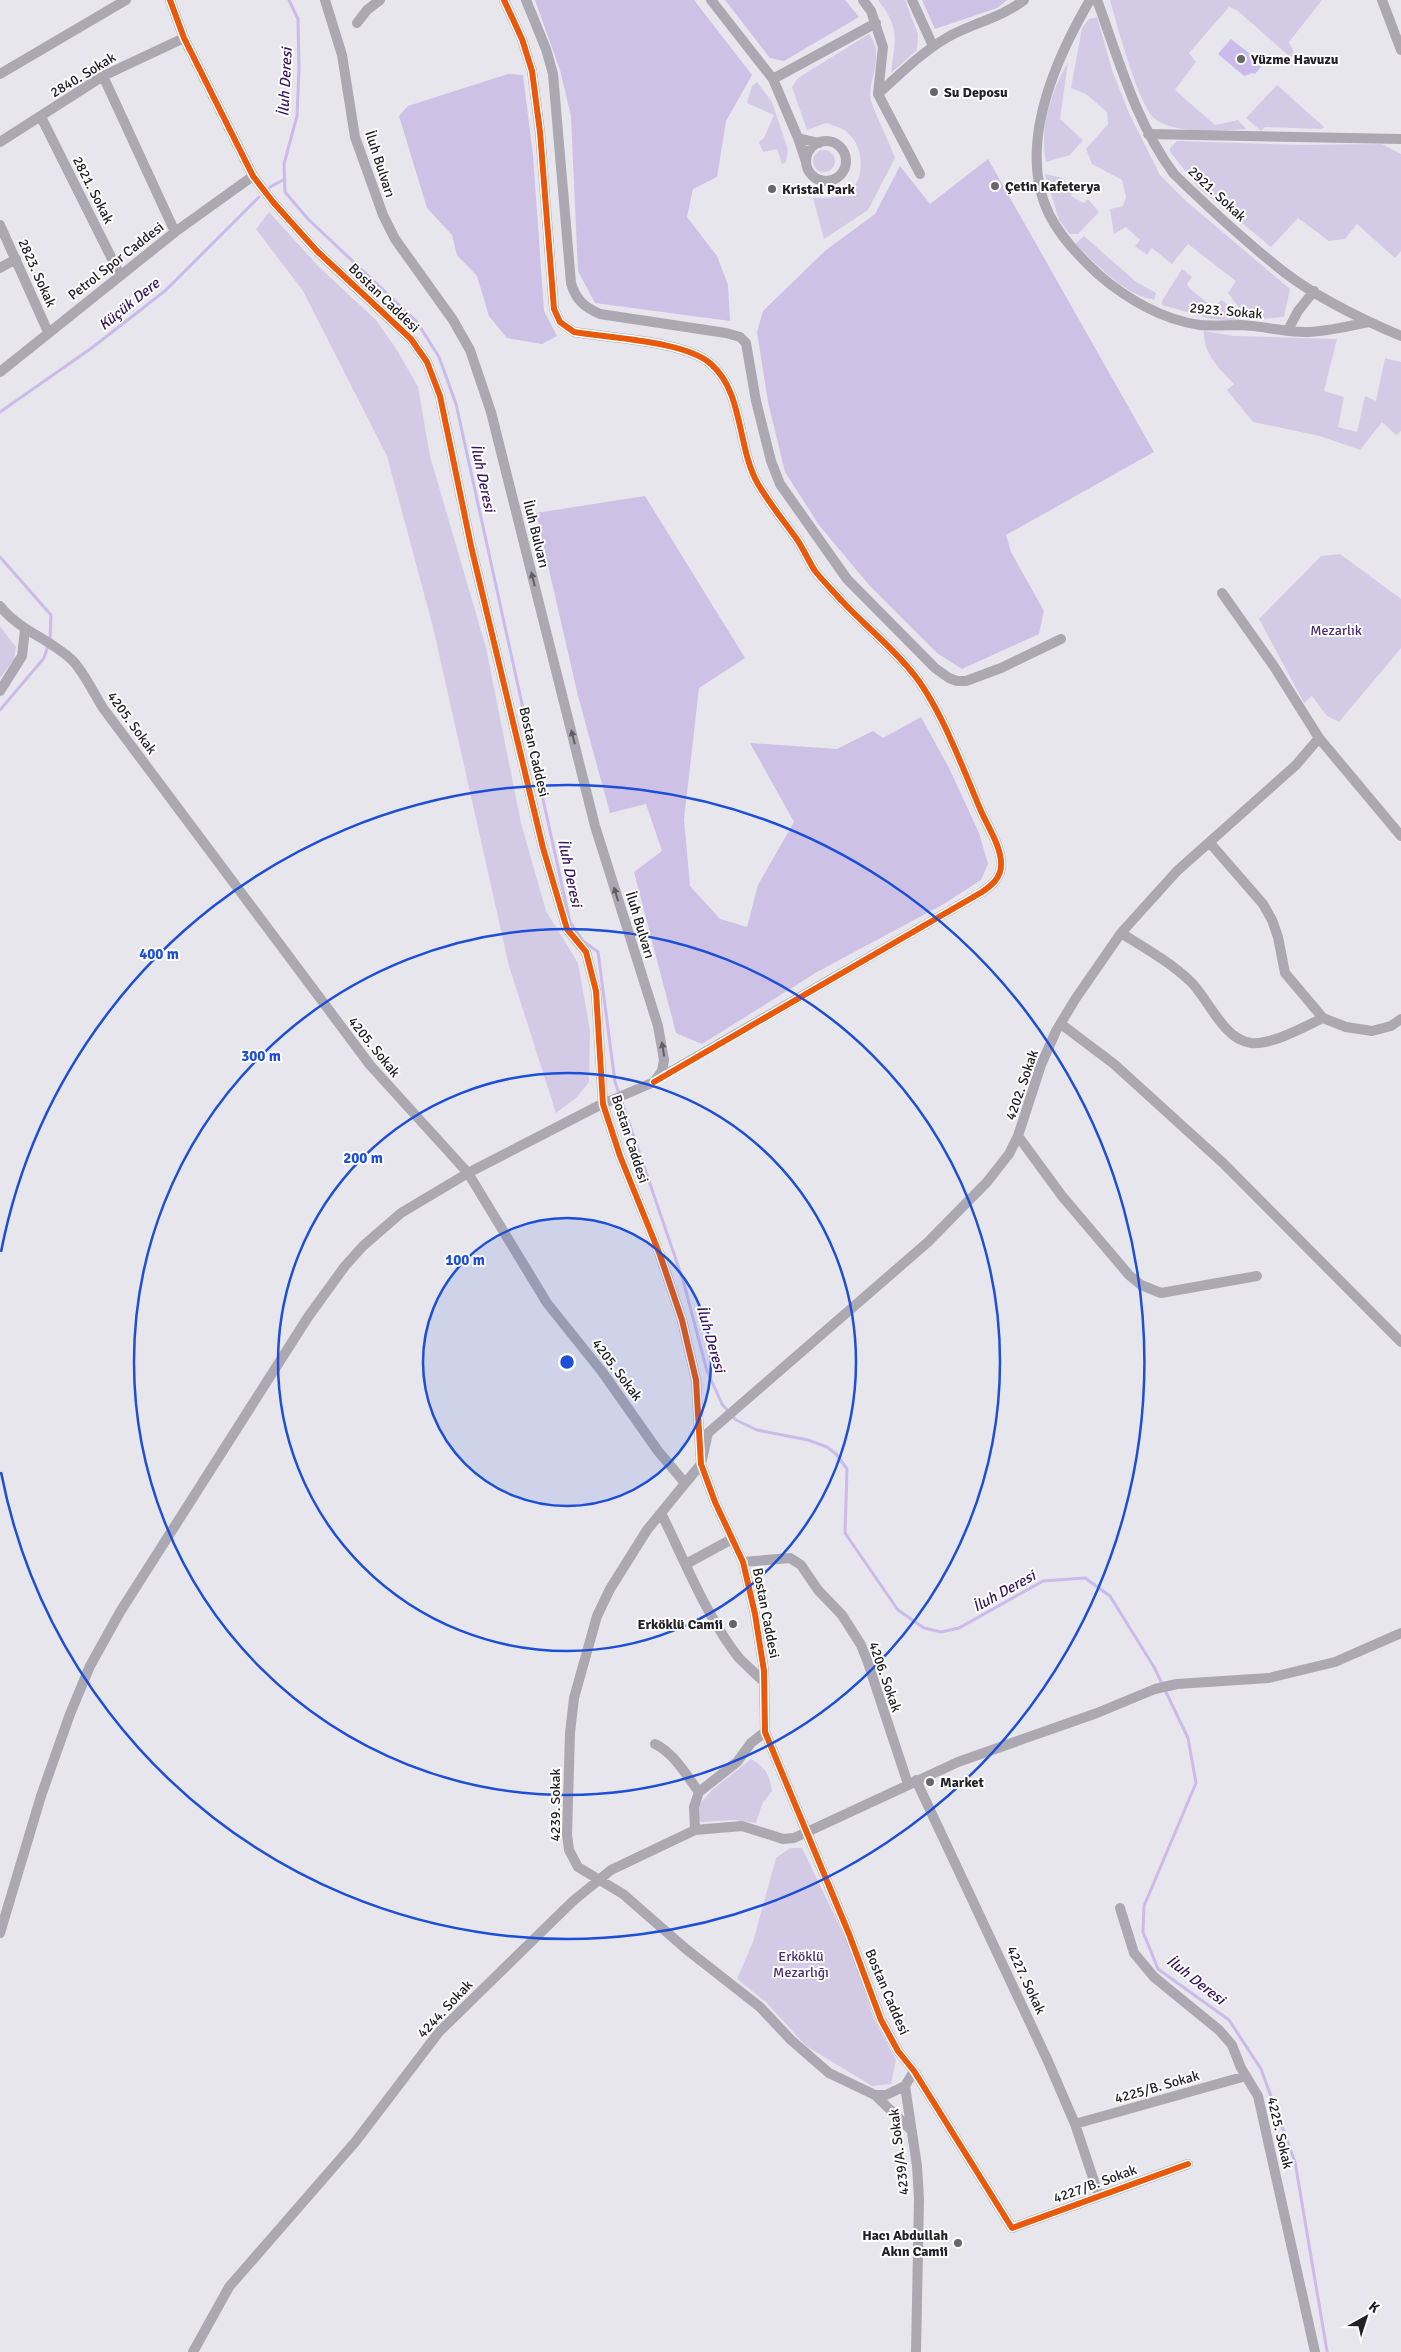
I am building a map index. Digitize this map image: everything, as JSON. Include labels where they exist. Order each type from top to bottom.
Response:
[{"type":"street","points":[[0,74],[126,0]]},
{"type":"street","name":"Bostan Caddesi","points":[[170,0],[184,38],[252,176],[317,251],[411,340],[426,362],[440,396],[471,546],[543,848],[567,929],[586,952],[596,991],[606,1102],[620,1156],[660,1255],[682,1320],[696,1380],[701,1464],[715,1502],[743,1562],[761,1644],[765,1732],[808,1833],[881,2020],[898,2051],[914,2071],[1012,2228]]},
{"type":"street","name":"İluh Bulvarı","points":[[325,0],[342,56],[356,137],[383,215],[395,240],[444,306],[466,343],[491,412],[595,826],[664,1048],[662,1072],[654,1082]]},
{"type":"street","points":[[357,23],[367,10],[380,0]]},
{"type":"street","points":[[0,1933],[42,1796],[70,1714],[90,1666],[120,1612],[308,1317],[345,1266],[363,1246],[401,1213],[468,1173],[606,1102],[654,1082],[982,892],[998,877],[1001,864],[1000,858],[967,779],[921,685],[911,670],[840,599],[815,570],[799,542],[759,485],[751,469],[733,401],[718,370],[704,358],[680,349],[574,332],[566,328],[556,316],[548,251],[540,132],[532,71],[522,39],[504,0]]},
{"type":"street","points":[[526,0],[546,49],[553,74],[571,283],[577,299],[589,309],[600,314],[726,333],[740,337],[746,343],[756,400],[771,461],[780,484],[847,579],[918,653],[949,678],[957,681],[982,677],[1061,639]]},
{"type":"street","points":[[711,0],[773,79],[798,138],[806,164],[813,176],[826,181],[838,177],[843,172],[846,160],[841,149],[831,142],[819,143],[798,138]]},
{"type":"street","points":[[863,0],[871,11],[883,47],[878,94],[920,174]]},
{"type":"street","points":[[912,0],[933,46]]},
{"type":"street","points":[[878,94],[933,46],[958,32],[1000,15],[1024,0]]},
{"type":"street","name":"2923. Sokak","points":[[1090,0],[1071,33],[1046,94],[1039,129],[1040,186],[1049,214],[1062,237],[1107,282],[1132,300],[1157,312],[1200,325],[1242,325],[1307,332],[1369,322]]},
{"type":"street","name":"2921. Sokak","points":[[1097,0],[1130,96],[1148,134],[1174,174],[1285,273],[1314,292],[1369,322],[1401,336]]},
{"type":"street","points":[[1382,0],[1401,50]]},
{"type":"street","points":[[773,79],[876,23]]},
{"type":"street","name":"2840. Sokak","points":[[0,142],[103,76],[184,38]]},
{"type":"street","points":[[103,76],[175,232]]},
{"type":"street","name":"2821. Sokak","points":[[41,117],[120,275]]},
{"type":"street","points":[[1148,134],[1401,139]]},
{"type":"street","points":[[806,164],[809,151],[819,143]]},
{"type":"street","name":"Petrol Spor Caddesi","points":[[0,372],[175,232],[252,176]]},
{"type":"street","name":"2823. Sokak","points":[[0,225],[48,332]]},
{"type":"street","points":[[0,268],[16,259]]},
{"type":"street","points":[[1288,330],[1298,312],[1314,292]]},
{"type":"street","points":[[1222,592],[1273,665],[1319,738],[1401,836]]},
{"type":"street","name":"4205. Sokak","points":[[0,606],[30,632],[72,660],[103,708],[337,1023],[406,1106],[468,1173],[547,1303],[602,1373],[658,1451],[686,1483]]},
{"type":"street","points":[[0,691],[22,656],[30,632]]},
{"type":"street","name":"4202. Sokak","points":[[725,1418],[928,1242],[987,1182],[1009,1154],[1018,1136],[1041,1065],[1061,1024],[1076,998],[1122,933],[1177,872],[1296,765],[1319,738]]},
{"type":"street","points":[[1210,843],[1263,904],[1278,936],[1285,973],[1323,1018],[1346,1028],[1372,1031],[1391,1026],[1401,1019]]},
{"type":"street","points":[[1122,933],[1166,961],[1191,982],[1225,1026],[1240,1039],[1252,1043],[1270,1041],[1323,1018]]},
{"type":"street","points":[[1061,1024],[1114,1064],[1223,1163],[1401,1342]]},
{"type":"street","points":[[1018,1136],[1062,1196],[1129,1275],[1141,1285],[1161,1293],[1257,1276]]},
{"type":"street","name":"4239. Sokak","points":[[725,1418],[708,1433],[701,1464],[647,1530],[610,1589],[597,1616],[574,1698],[570,1733],[569,1850],[578,1867],[623,1894],[686,1949],[760,2007],[791,2040],[829,2073],[875,2095],[912,2131]]},
{"type":"street","points":[[661,1513],[707,1606],[739,1658],[764,1682]]},
{"type":"street","points":[[686,1564],[732,1538]]},
{"type":"street","name":"4206. Sokak","points":[[743,1562],[790,1558],[801,1565],[818,1590],[842,1615],[864,1652],[912,1782]]},
{"type":"street","name":"4244. Sokak","points":[[193,2352],[229,2287],[356,2141],[439,2032],[537,1935],[611,1870],[695,1830],[742,1826],[783,1839],[794,1838],[958,1762],[1098,1713],[1155,1689],[1177,1684],[1269,1678],[1335,1662],[1401,1633]]},
{"type":"street","points":[[695,1830],[694,1807],[699,1792],[737,1762],[751,1743],[765,1732]]},
{"type":"street","points":[[655,1744],[663,1748],[673,1758],[699,1792]]},
{"type":"street","name":"4227. Sokak","points":[[912,1782],[1047,2059],[1075,2124],[1099,2196]]},
{"type":"street","name":"4225. Sokak","points":[[1120,1908],[1134,1953],[1154,1977],[1219,2030],[1232,2045],[1241,2068],[1258,2096],[1315,2352]]},
{"type":"street","points":[[875,2095],[886,2094],[905,2086],[914,2071]]},
{"type":"street","name":"4225/B. Sokak","points":[[1075,2124],[1246,2076]]},
{"type":"street","name":"4239/A. Sokak","points":[[905,2086],[917,2166],[919,2199],[915,2318],[916,2352]]},
{"type":"street","name":"4227/B. Sokak","points":[[1012,2228],[1188,2164]]},
{"type":"green space","points":[[878,0],[905,0],[918,34],[917,50],[891,73],[895,35],[890,19]]},
{"type":"green space","points":[[1110,0],[1322,0],[1289,42],[1297,59],[1289,56],[1238,11],[1229,7],[1189,53],[1196,62],[1175,90],[1215,125],[1238,120],[1246,129],[1199,130],[1164,124],[1155,119],[1148,111],[1135,82]]},
{"type":"green space","points":[[1097,17],[1112,70],[1129,113],[1160,175],[1187,202],[1290,289],[1284,317],[1248,320],[1228,293],[1236,281],[1188,244],[1172,264],[1152,248],[1147,255],[1135,246],[1140,240],[1126,227],[1114,234],[1110,209],[1123,206],[1126,197],[1122,180],[1092,164],[1086,149],[1108,124],[1107,112],[1086,94],[1071,88],[1082,28],[1089,19]]},
{"type":"green space","points":[[869,34],[876,49],[876,65],[870,97],[895,158],[868,210],[824,239],[813,198],[839,196],[853,187],[858,180],[860,171],[860,154],[853,138],[840,128],[826,123],[807,130],[792,87],[798,78]]},
{"type":"green space","points":[[1068,62],[1060,119],[1083,140],[1070,155],[1046,162],[1044,149],[1045,123],[1056,85]]},
{"type":"green space","points":[[757,82],[772,102],[788,150],[786,162],[782,164],[777,149],[763,152],[759,142],[764,138],[774,115],[747,103],[752,86]]},
{"type":"green space","points":[[1277,85],[1324,127],[1322,129],[1265,127],[1261,131],[1246,118]]},
{"type":"green space","points":[[1177,141],[1300,145],[1382,144],[1401,154],[1401,251],[1395,258],[1357,224],[1345,239],[1329,241],[1298,218],[1271,247],[1199,188],[1170,152],[1170,148]]},
{"type":"green space","points":[[824,150],[832,153],[835,161],[832,169],[824,172],[816,169],[813,161],[816,153]]},
{"type":"green space","points":[[1045,174],[1062,178],[1073,189],[1071,196],[1084,203],[1088,199],[1099,212],[1078,234],[1070,234],[1059,220]]},
{"type":"green space","points":[[269,212],[319,267],[376,320],[397,350],[418,387],[430,456],[486,648],[521,823],[546,911],[578,963],[590,1030],[589,1082],[577,1097],[556,1113],[509,966],[433,627],[387,456],[303,291],[256,229]]},
{"type":"green space","points":[[1084,236],[1135,281],[1156,293],[1154,300],[1132,292],[1102,269],[1075,244]]},
{"type":"green space","points":[[1182,269],[1192,277],[1187,284],[1190,289],[1214,308],[1221,300],[1230,306],[1240,321],[1212,319],[1162,305],[1162,301]]},
{"type":"green space","points":[[1204,331],[1234,336],[1337,339],[1324,391],[1344,397],[1338,427],[1357,432],[1365,396],[1376,401],[1385,358],[1401,362],[1401,431],[1396,435],[1382,422],[1360,450],[1320,436],[1253,422],[1227,390],[1234,384],[1209,354],[1204,339]]},
{"type":"green space","name":"Mezarlık","points":[[1340,554],[1401,599],[1401,648],[1339,722],[1327,716],[1312,696],[1304,703],[1259,619],[1321,556]]},
{"type":"green space","points":[[0,626],[16,647],[14,660],[0,678]]},
{"type":"green space","points":[[751,1759],[766,1772],[772,1791],[762,1804],[756,1823],[734,1820],[701,1822],[697,1816],[699,1805],[712,1790]]},
{"type":"green space","name":"Erköklü Mezarlığı","points":[[790,1848],[802,1848],[853,1954],[874,2019],[896,2060],[891,2084],[872,2086],[806,2046],[766,2002],[737,1979],[753,1942],[776,1858]]},
{"type":"shaded area","points":[[535,0],[694,0],[752,75],[726,121],[717,177],[693,189],[687,217],[717,256],[728,285],[730,321],[595,303],[578,271],[571,116],[560,70]]},
{"type":"shaded area","points":[[725,0],[845,0],[859,17],[784,61],[770,58]]},
{"type":"shaded area","points":[[922,0],[1007,0],[997,8],[935,29]]},
{"type":"shaded area","name":"Yüzme Havuzu","points":[[1231,39],[1263,64],[1255,74],[1252,73],[1244,76],[1218,54]]},
{"type":"shaded area","points":[[508,74],[523,75],[533,155],[544,311],[557,336],[542,344],[507,338],[489,316],[477,276],[457,255],[452,235],[427,208],[399,116],[408,106]]},
{"type":"shaded area","points":[[988,159],[1154,452],[1006,535],[1011,552],[1044,611],[1039,634],[962,669],[937,653],[869,585],[819,525],[785,472],[768,402],[757,332],[763,311],[826,250],[875,214],[900,166],[930,204]]},
{"type":"shaded area","points":[[645,496],[745,658],[699,688],[684,819],[690,886],[720,919],[747,927],[758,885],[794,822],[750,743],[837,749],[873,731],[883,738],[921,717],[949,768],[979,833],[988,864],[981,880],[942,905],[817,972],[702,1044],[676,1033],[634,872],[662,851],[646,804],[610,813],[578,696],[536,513]]},
{"type":"waterway","name":"İluh Deresi","points":[[289,0],[298,19],[299,69],[297,116],[284,164],[285,192],[308,219],[417,322],[439,357],[456,404],[570,922],[583,941],[598,952],[615,1082],[683,1280],[707,1371],[722,1404],[736,1420],[757,1430],[808,1440],[827,1447],[836,1454],[847,1469],[845,1533],[898,1610],[924,1628],[941,1632],[959,1628],[1043,1581],[1085,1578],[1110,1596],[1154,1667],[1188,1738],[1196,1783],[1144,1906],[1143,1932],[1158,1969],[1229,2020],[1261,2069],[1295,2162],[1327,2351]]},
{"type":"waterway","name":"Küçük Dere","points":[[270,187],[285,179]]},
{"type":"waterway","name":"Küçük Dere","points":[[0,412],[93,347],[166,290],[259,197]]},
{"type":"waterway","name":"Küçük Dere","points":[[0,557],[51,615],[50,639],[44,658],[0,710]]},
{"type":"cycle path","points":[[170,0],[184,38],[253,176],[273,202],[317,251],[411,339],[427,362],[440,396],[471,546],[543,848],[567,929],[586,952],[596,991],[603,1104],[620,1156],[660,1255],[682,1320],[696,1380],[701,1464],[715,1502],[743,1562],[755,1614],[764,1671],[765,1732],[849,1934],[881,2020],[898,2051],[914,2071],[1012,2228],[1188,2164]]},
{"type":"cycle path","points":[[504,0],[522,39],[532,71],[540,132],[554,309],[560,322],[574,332],[666,345],[684,350],[699,356],[711,364],[722,376],[735,405],[746,454],[758,484],[771,505],[799,542],[815,571],[849,609],[903,661],[922,685],[950,738],[1001,858],[1001,870],[997,878],[982,892],[654,1082]]},
{"type":"place","name":"Yüzme Havuzu","points":[[1241,59]]},
{"type":"place","name":"Su Deposu","points":[[934,92]]},
{"type":"place","name":"Çetin Kafeterya","points":[[995,186]]},
{"type":"place","name":"Kristal Park","points":[[772,189]]},
{"type":"place","name":"Erköklü Camii","points":[[733,1624]]},
{"type":"place","name":"Market","points":[[930,1782]]},
{"type":"place","name":"Hacı Abdullah Akın Camii","points":[[958,2243]]}]
